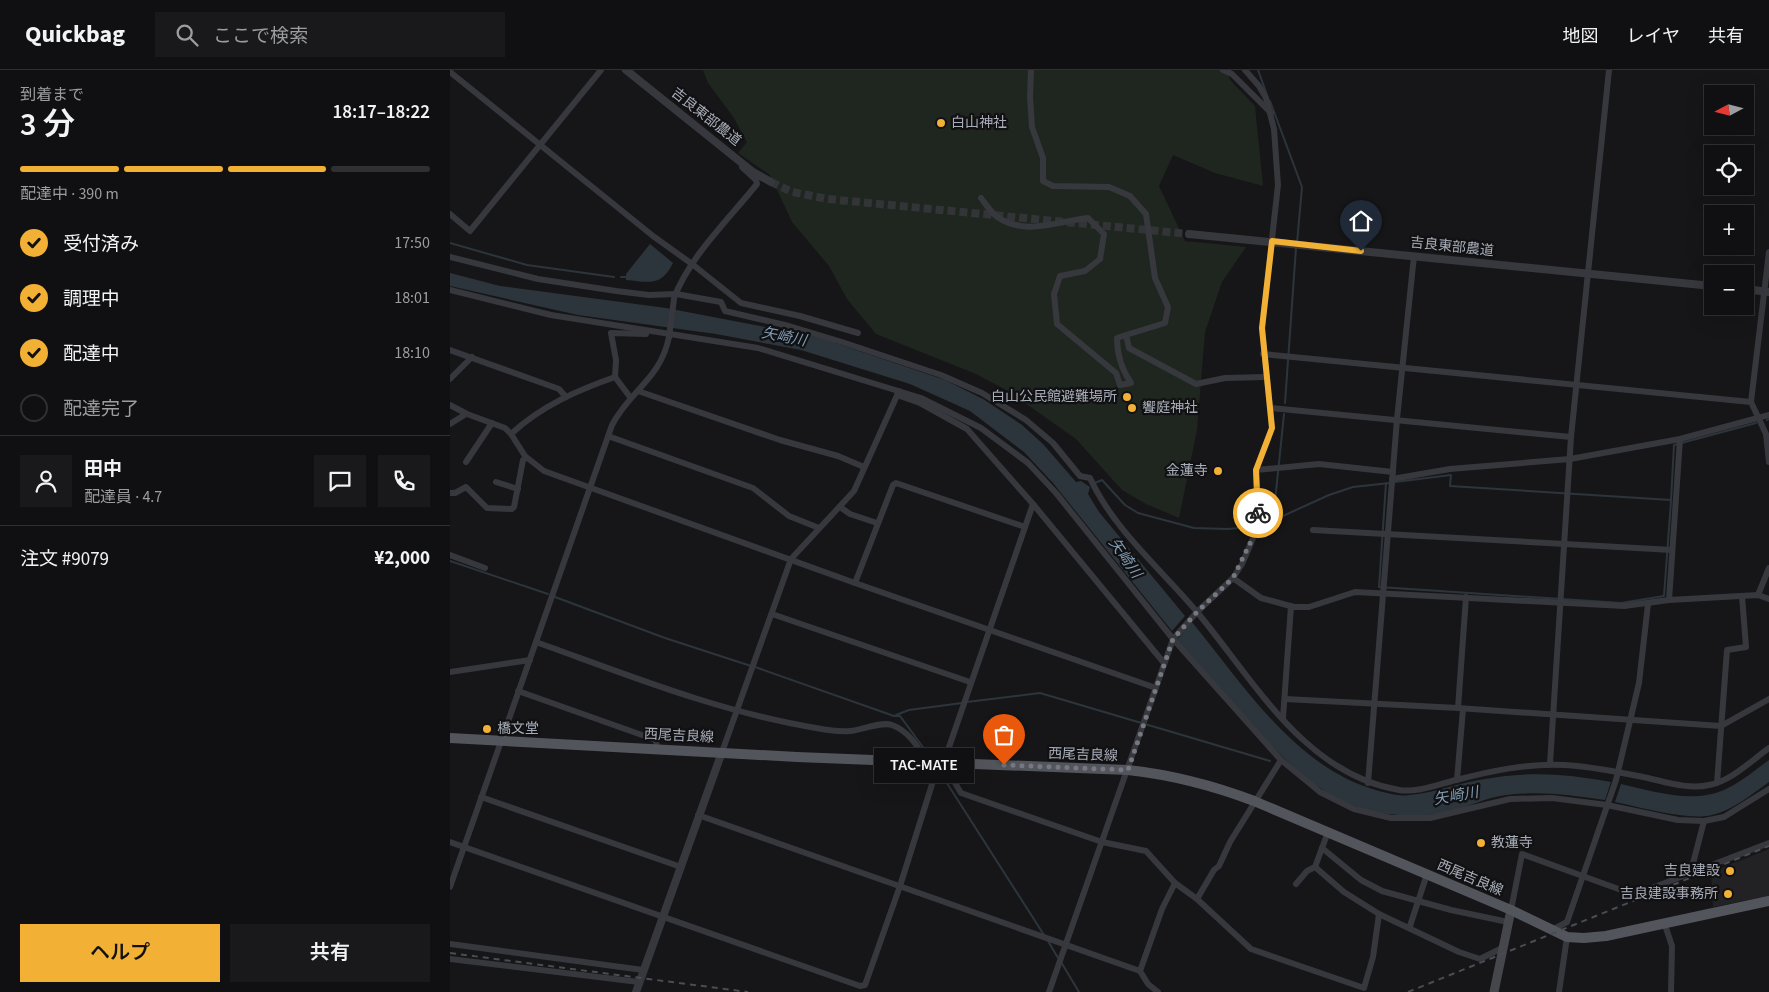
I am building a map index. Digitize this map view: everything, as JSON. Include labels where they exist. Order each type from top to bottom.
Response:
[{"type":"main road","name":"西尾吉良線","points":[[452,737],[722,752],[1128,770],[1170,775],[1215,786],[1254,801],[1511,910],[1567,937],[1606,936],[1664,922],[1769,901]]},
{"type":"main road","points":[[1494,992],[1511,910]]},
{"type":"street","points":[[450,214],[470,230],[601,70]]},
{"type":"street","name":"吉良東部農道","points":[[626,70],[753,172],[770,182]]},
{"type":"street","points":[[981,198],[996,216],[1018,226],[1043,227],[1088,218],[1104,234],[1100,259],[1084,271],[1060,276],[1054,294],[1057,324],[1116,373],[1120,385],[1131,383],[1126,375],[1118,348],[1118,338],[1165,323],[1168,307],[1155,278],[1146,214],[1130,196],[1109,186],[1053,186],[1043,181],[1043,158],[1032,127],[1031,70]]},
{"type":"street","points":[[1223,70],[1232,74],[1272,114]]},
{"type":"street","points":[[1049,992],[1175,636],[1233,578],[1257,529],[1256,470],[1271,436],[1271,408],[1266,377],[1262,320],[1278,185],[1272,114],[1260,86],[1245,70]]},
{"type":"street","points":[[1550,764],[1562,602],[1571,437],[1609,70]]},
{"type":"street","points":[[450,72],[653,236],[741,303],[800,316],[858,333]]},
{"type":"street","points":[[450,887],[617,415],[630,397],[660,367],[666,355],[677,288],[692,264],[757,184],[756,180],[739,165],[738,159]]},
{"type":"street","name":"吉良東部農道","points":[[1189,234],[1704,285]]},
{"type":"street","points":[[1769,252],[1767,292],[1751,402],[1766,434],[1769,462]]},
{"type":"street","points":[[1368,783],[1386,535],[1414,256]]},
{"type":"street","points":[[450,258],[538,280],[641,294],[721,302],[726,311],[789,326],[941,375],[1003,404],[1026,420],[1053,443],[1080,476],[1090,478],[1100,501],[1118,525],[1197,612],[1258,692],[1305,741],[1342,771],[1368,783],[1402,791],[1502,770],[1550,764],[1616,771],[1696,786],[1717,783],[1727,779],[1769,748]]},
{"type":"street","points":[[450,290],[551,315],[758,348],[940,406],[981,428],[1028,463],[1056,493],[1281,760],[1309,784],[1337,802],[1354,809],[1391,818],[1430,818],[1501,801],[1535,797],[1608,803],[1678,820],[1704,821],[1724,817],[1769,789]]},
{"type":"street","points":[[1754,290],[1767,292]]},
{"type":"street","points":[[630,397],[615,377],[616,360],[611,333],[645,334],[649,332]]},
{"type":"street","points":[[1126,335],[1129,348],[1196,384],[1225,378],[1266,377]]},
{"type":"street","points":[[450,350],[558,389],[566,396]]},
{"type":"street","points":[[1264,354],[1402,366],[1751,402]]},
{"type":"street","points":[[450,380],[472,357]]},
{"type":"street","points":[[512,434],[527,419],[566,396],[615,377]]},
{"type":"street","points":[[638,391],[780,440],[838,456],[864,467]]},
{"type":"street","points":[[636,992],[791,559],[854,491],[898,393]]},
{"type":"street","points":[[898,393],[967,429],[1033,504],[1164,663]]},
{"type":"street","points":[[450,405],[512,434],[526,458],[544,471],[791,559],[855,584],[1156,688]]},
{"type":"street","points":[[1271,408],[1571,437]]},
{"type":"street","points":[[450,424],[466,414]]},
{"type":"street","points":[[1256,470],[1319,464],[1393,475],[1570,459],[1680,439],[1769,415]]},
{"type":"street","points":[[466,462],[492,423]]},
{"type":"street","points":[[608,436],[753,488],[789,516],[819,528]]},
{"type":"street","points":[[1669,600],[1680,439]]},
{"type":"street","points":[[450,493],[455,493],[466,487],[487,508],[512,509],[523,460],[526,458]]},
{"type":"street","points":[[496,482],[518,489]]},
{"type":"street","points":[[855,584],[877,523],[893,485],[896,483],[1025,527]]},
{"type":"street","points":[[1033,504],[948,750],[942,761],[961,793],[1102,842],[1146,851],[1175,883],[1197,899],[1251,949],[1364,988],[1373,957],[1379,914]]},
{"type":"street","points":[[840,507],[850,514],[877,523]]},
{"type":"street","points":[[1313,530],[1672,550]]},
{"type":"street","points":[[450,556],[485,568]]},
{"type":"street","points":[[1758,595],[1769,568]]},
{"type":"street","points":[[1233,578],[1261,598],[1291,606],[1309,606],[1354,592],[1383,592],[1624,606],[1669,600],[1758,595],[1769,599]]},
{"type":"street","points":[[1717,783],[1727,650],[1746,648],[1742,596]]},
{"type":"street","points":[[1457,780],[1466,597]]},
{"type":"street","points":[[1552,930],[1567,922],[1616,780],[1616,771],[1639,683],[1648,604]]},
{"type":"street","points":[[1283,718],[1291,606]]},
{"type":"street","points":[[772,614],[970,682]]},
{"type":"street","points":[[536,642],[738,711],[818,729],[850,731],[890,724],[903,731],[914,743],[925,761]]},
{"type":"street","points":[[450,672],[530,660]]},
{"type":"street","points":[[518,691],[656,740],[657,748]]},
{"type":"street","points":[[1285,699],[1461,708],[1721,726],[1769,699]]},
{"type":"street","points":[[1197,899],[1214,870],[1219,866],[1254,801],[1281,760]]},
{"type":"street","points":[[450,842],[860,986],[865,985],[900,886],[934,778]]},
{"type":"street","points":[[481,797],[681,867]]},
{"type":"street","points":[[698,816],[1057,940],[1065,948],[1140,971],[1148,984],[1158,992]]},
{"type":"street","points":[[1690,875],[1704,821]]},
{"type":"street","points":[[1296,884],[1308,871],[1315,867],[1328,832]]},
{"type":"street","points":[[1511,910],[1522,854],[1624,891],[1636,892],[1650,890],[1769,843]]},
{"type":"street","points":[[1322,848],[1361,880],[1382,891],[1418,902],[1508,922]]},
{"type":"street","points":[[1315,867],[1344,892],[1379,914],[1410,926],[1459,952],[1480,959],[1502,948]]},
{"type":"street","points":[[1410,926],[1426,874]]},
{"type":"street","points":[[1140,971],[1162,909],[1175,883]]},
{"type":"street","points":[[1664,922],[1672,946],[1671,992]]},
{"type":"street","points":[[1559,992],[1567,937]]},
{"type":"street","points":[[450,944],[643,970]]},
{"type":"street","points":[[450,959],[639,982]]},
{"type":"shaded area","points":[[703,70],[1226,70],[1231,81],[1255,106],[1263,186],[1215,173],[1173,155],[1159,186],[1185,241],[1246,247],[1222,282],[1205,332],[1197,430],[1179,518],[1146,504],[1122,490],[1076,439],[1008,391],[976,374],[876,334],[847,299],[829,266],[792,222],[770,175],[738,153],[747,142],[734,118],[708,83]]},
{"type":"shaded area","points":[[1769,849],[1769,896],[1713,907],[1711,872]]},
{"type":"water","points":[[650,244],[673,263],[668,271],[664,276],[654,281],[626,280],[626,274]]},
{"type":"water","name":"矢崎川","points":[[450,273],[500,286],[666,308],[818,337],[945,380],[983,399],[1022,425],[1043,444],[1076,482],[1081,481],[1090,487],[1088,494],[1099,512],[1185,616],[1172,631],[1053,483],[1024,452],[970,411],[910,384],[801,350],[716,334],[578,315],[450,286]]},
{"type":"water","name":"矢崎川","points":[[1191,621],[1251,697],[1273,721],[1322,764],[1349,780],[1379,791],[1405,795],[1497,777],[1530,774],[1561,775],[1611,782],[1605,800],[1579,796],[1526,793],[1492,798],[1446,813],[1406,815],[1378,812],[1353,805],[1330,794],[1289,763],[1177,640]]},
{"type":"water","points":[[1769,760],[1769,782],[1735,806],[1720,813],[1702,816],[1678,815],[1615,802],[1621,784],[1672,795],[1698,796],[1711,794],[1736,784]]},
{"type":"waterway","points":[[1258,70],[1267,95]]},
{"type":"waterway","points":[[1270,101],[1302,187],[1297,243]]},
{"type":"waterway","points":[[450,243],[527,265],[614,277]]},
{"type":"waterway","points":[[1285,403],[1296,248]]},
{"type":"waterway","points":[[621,277],[629,277]]},
{"type":"waterway","points":[[1273,521],[1284,414]]},
{"type":"waterway","points":[[1395,482],[1451,475],[1450,486],[1671,500],[1674,445],[1756,423]]},
{"type":"waterway","points":[[1095,483],[1102,480],[1125,505],[1138,513],[1194,528],[1227,529],[1252,527]]},
{"type":"waterway","points":[[1386,483],[1379,587],[1621,603],[1664,596],[1671,501]]},
{"type":"waterway","points":[[1263,525],[1329,495],[1353,487],[1390,483]]},
{"type":"waterway","points":[[450,561],[548,594]]},
{"type":"waterway","points":[[555,597],[665,638],[751,666]]},
{"type":"waterway","points":[[755,667],[894,716],[900,716],[931,758]]},
{"type":"waterway","points":[[967,702],[1040,693],[1270,761]]},
{"type":"waterway","points":[[896,715],[909,710],[962,703]]},
{"type":"waterway","points":[[936,766],[1044,935]]},
{"type":"waterway","points":[[1048,941],[1058,958]]},
{"type":"waterway","points":[[1061,962],[1079,992]]},
{"type":"tunnel","points":[[771,182],[792,192],[828,199],[1189,234]]},
{"type":"railway","points":[[1408,992],[1769,846]]},
{"type":"railway","points":[[450,953],[748,992]]},
{"type":"way so far","points":[[1004,765],[1128,770],[1176,633],[1233,578],[1242,564],[1257,529],[1258,513]]},
{"type":"place","name":"白山神社","points":[[941,123]]},
{"type":"place","name":"白山公民館避難場所","points":[[1127,397]]},
{"type":"place","name":"饗庭神社","points":[[1132,408]]},
{"type":"place","name":"金蓮寺","points":[[1218,471]]},
{"type":"place","name":"橋文堂","points":[[487,729]]},
{"type":"place","name":"TAC-MATE","points":[[1004,765]]},
{"type":"place","name":"教蓮寺","points":[[1481,843]]},
{"type":"place","name":"吉良建設","points":[[1730,871]]},
{"type":"place","name":"吉良建設事務所","points":[[1728,894]]},
{"type":"route","points":[[1258,513],[1256,470],[1271,436],[1272,428],[1262,328],[1272,241],[1361,251]]}]
